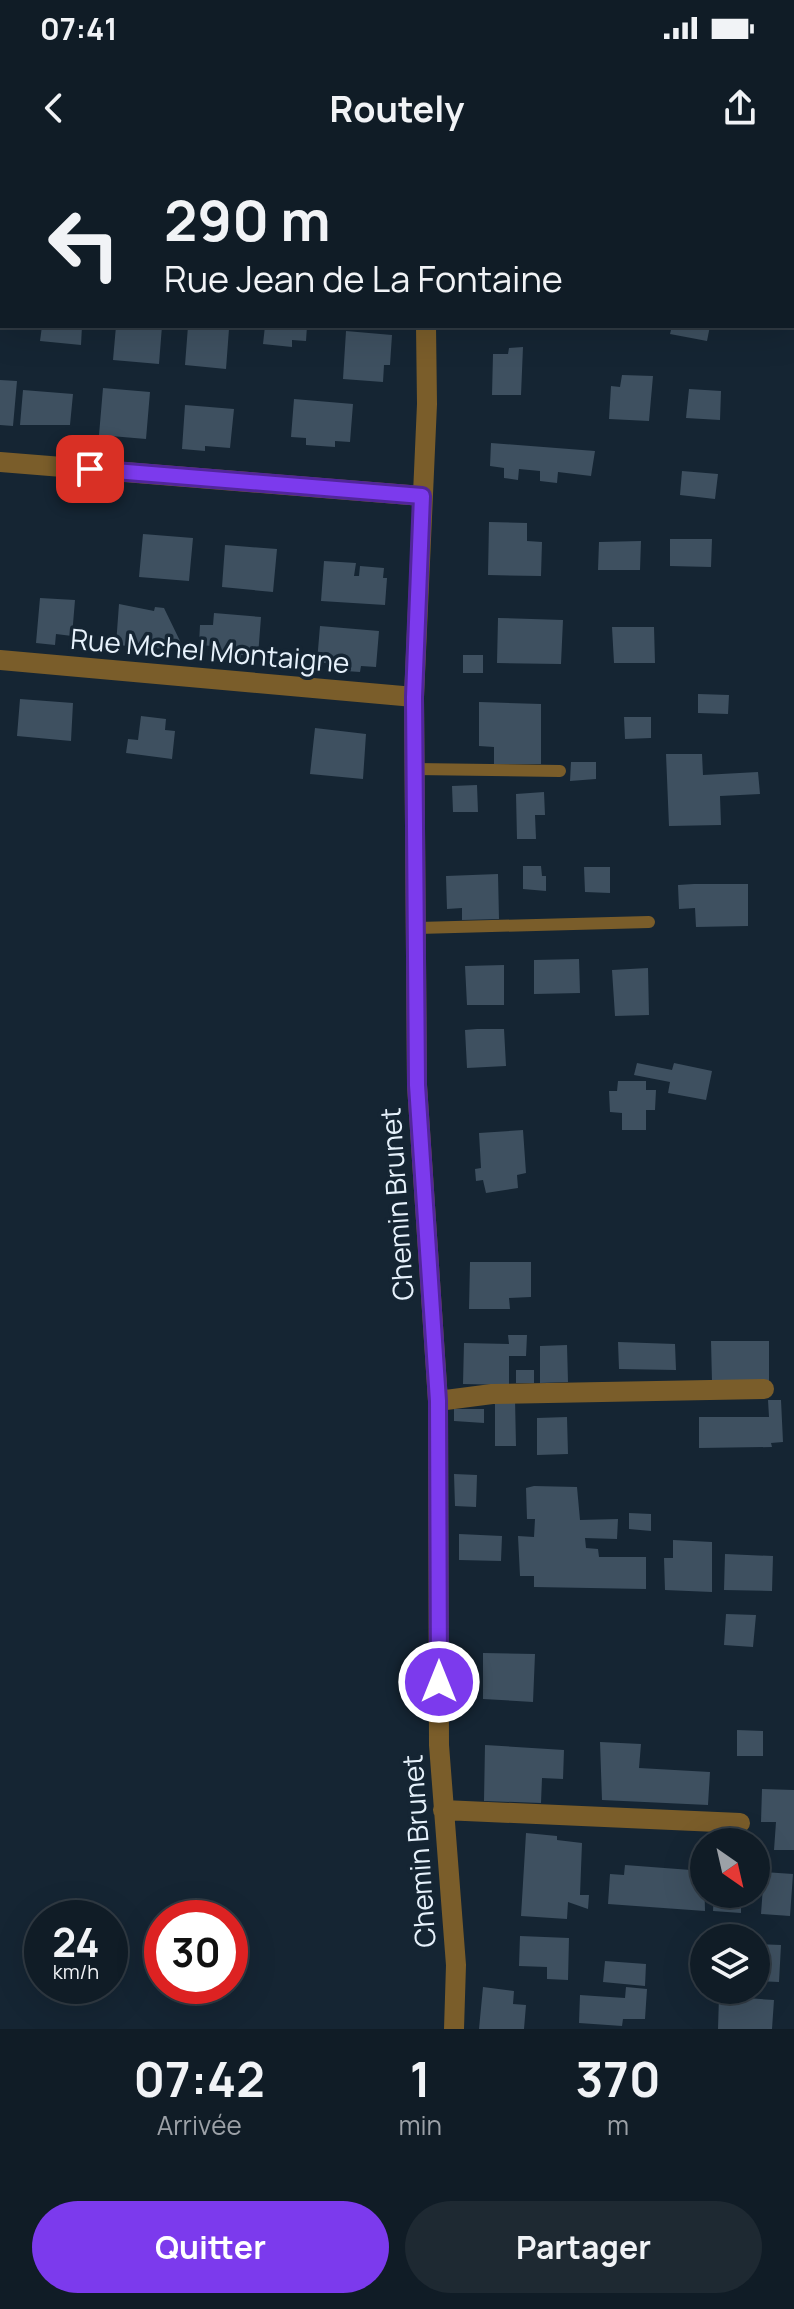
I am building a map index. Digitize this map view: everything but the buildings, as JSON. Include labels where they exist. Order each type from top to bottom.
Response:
[{"type":"street","name":"Chemin Brunet","points":[[426,328],[427,404],[414,697],[417,1085],[438,1401],[443,1810],[456,1965],[454,2029]]},
{"type":"street","points":[[0,462],[422,496]]},
{"type":"street","name":"Rue Mchel Montaigne","points":[[0,660],[414,697]]},
{"type":"street","points":[[438,1401],[492,1394],[764,1389]]},
{"type":"street","points":[[443,1810],[740,1823]]},
{"type":"lane","points":[[415,769],[560,771]]},
{"type":"lane","points":[[418,928],[649,922]]},
{"type":"route","points":[[90,469],[422,496],[414,697],[417,1085],[438,1401],[439,1682]]}]
